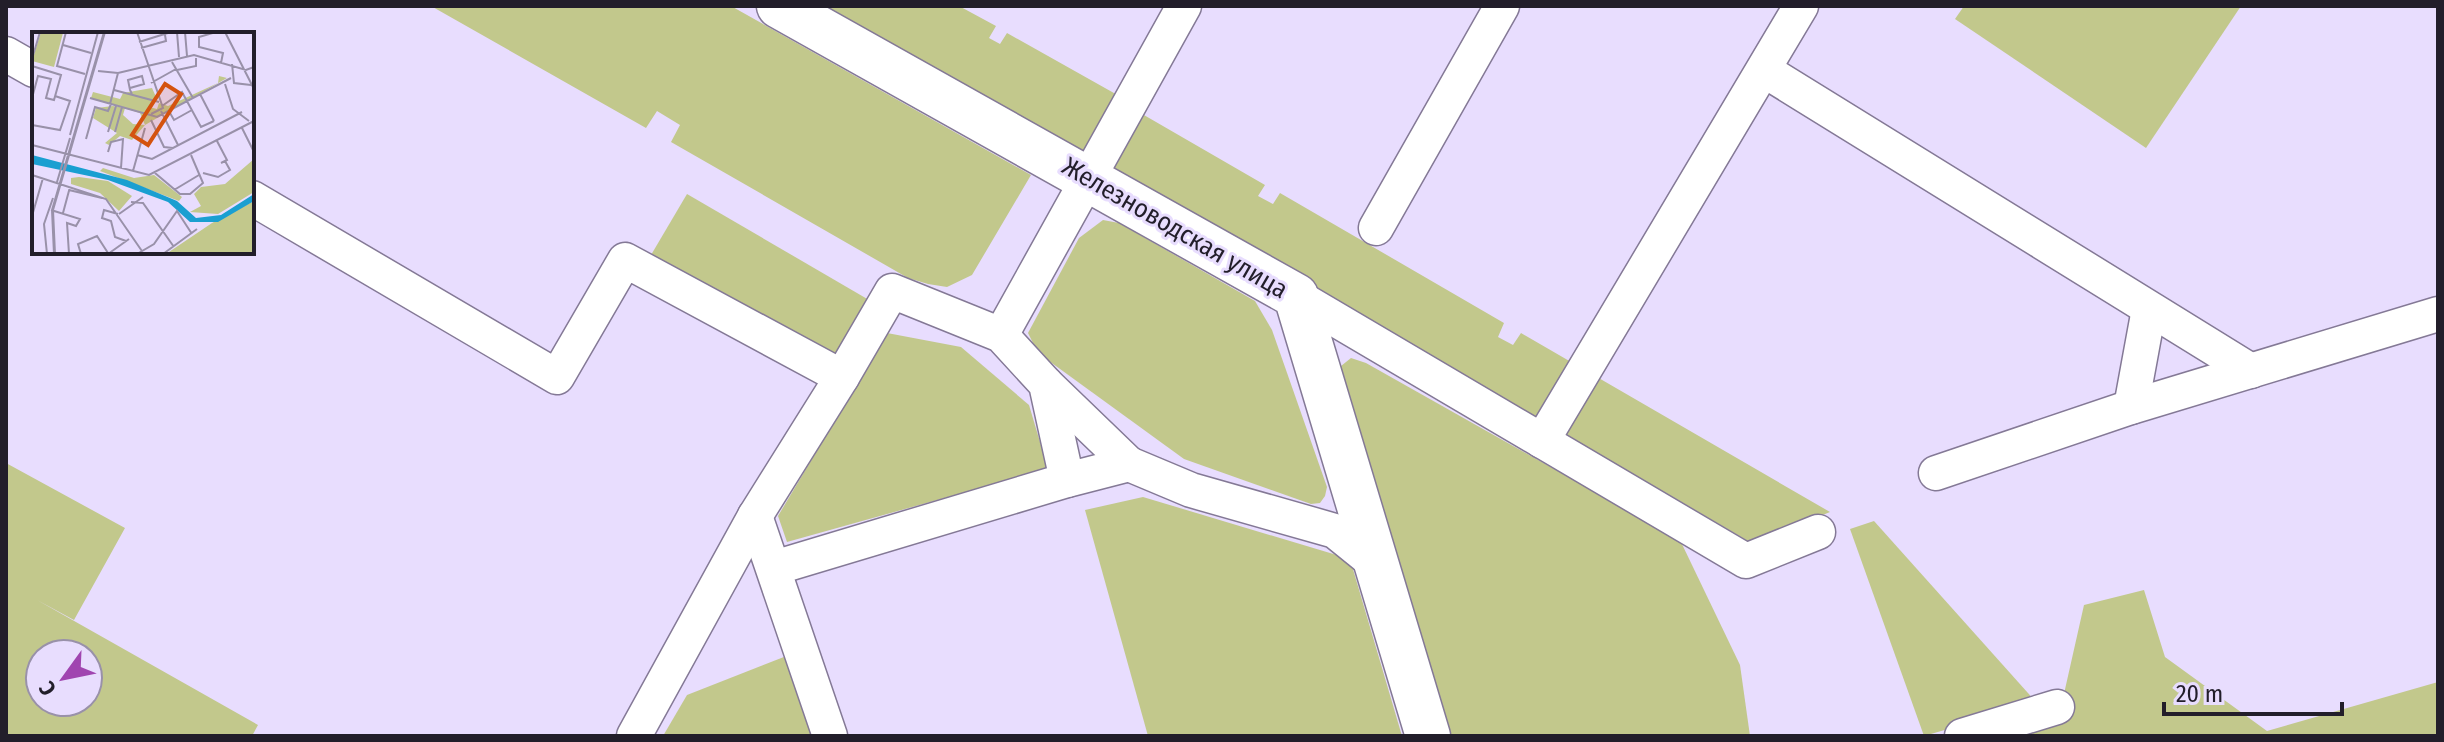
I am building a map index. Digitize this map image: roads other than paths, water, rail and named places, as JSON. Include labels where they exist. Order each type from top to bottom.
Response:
[{"type":"street","name":"Железноводская улица","points":[[779,6],[1296,296],[1428,736]]},
{"type":"lane","points":[[1001,335],[1184,6]]},
{"type":"lane","points":[[1376,228],[1502,6]]},
{"type":"lane","points":[[1542,441],[1801,6]]},
{"type":"lane","points":[[6,54],[32,69]]},
{"type":"lane","points":[[1764,70],[2251,371]]},
{"type":"lane","points":[[254,199],[557,377],[625,260],[842,377]]},
{"type":"lane","points":[[634,736],[755,516],[892,291],[1001,335],[1046,384],[1129,464],[1191,490],[1335,531],[1377,565]]},
{"type":"lane","points":[[1296,296],[1746,561],[1818,532]]},
{"type":"lane","points":[[2131,407],[2149,309]]},
{"type":"lane","points":[[1936,473],[2131,407],[2438,314]]},
{"type":"lane","points":[[1046,384],[1067,480]]},
{"type":"lane","points":[[774,568],[1129,464]]},
{"type":"lane","points":[[755,516],[830,736]]},
{"type":"lane","points":[[1962,736],[2057,707]]}]
